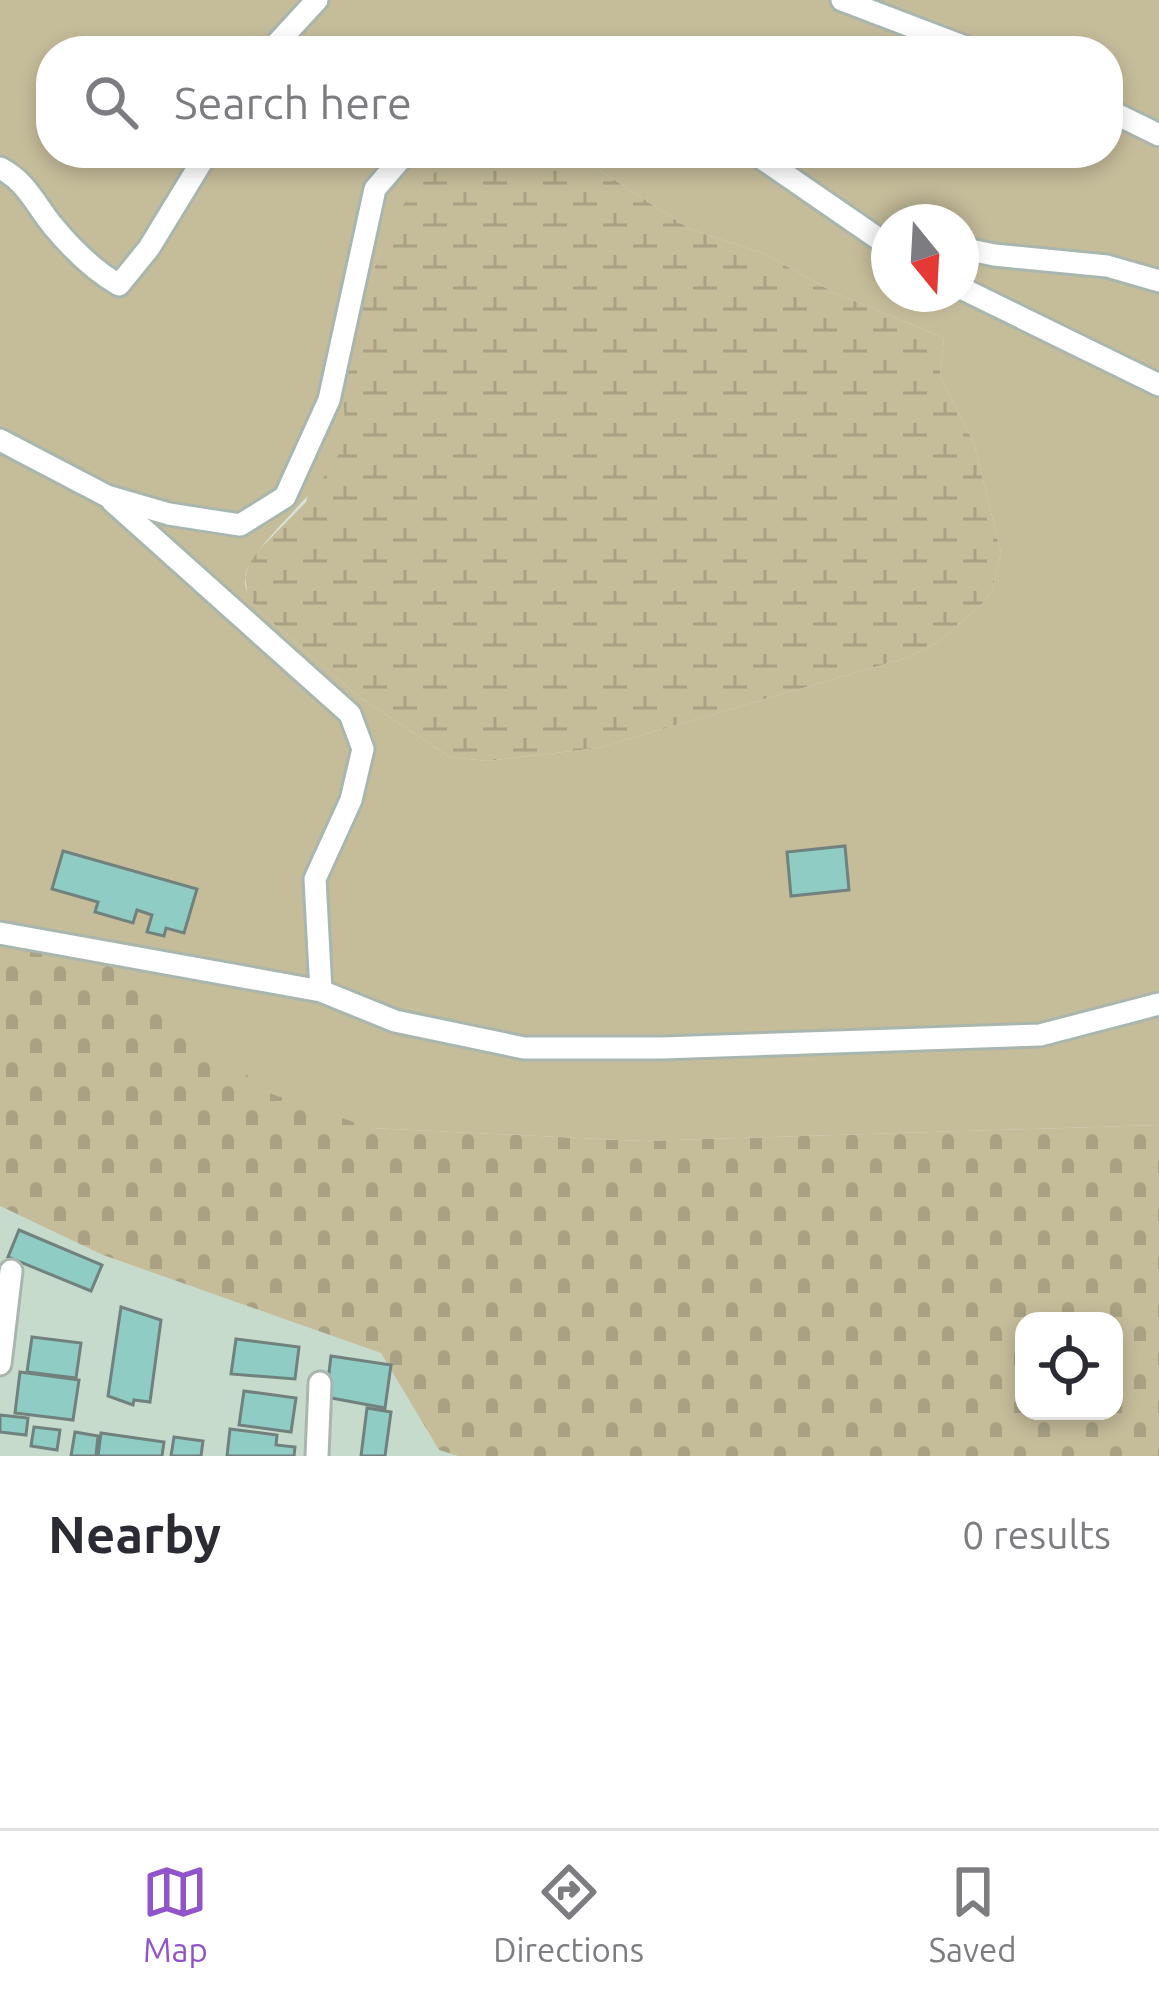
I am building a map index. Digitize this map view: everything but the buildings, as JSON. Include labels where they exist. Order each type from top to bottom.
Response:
[{"type":"street","points":[[284,36],[317,0]]},
{"type":"street","points":[[842,0],[937,36]]},
{"type":"street","points":[[1123,117],[1159,135]]},
{"type":"street","points":[[0,168],[18,176],[52,226],[97,272],[119,285],[149,248],[198,168]]},
{"type":"street","points":[[0,440],[107,496],[169,514],[240,525],[285,497],[329,400],[375,189],[393,168]]},
{"type":"street","points":[[777,168],[871,228]]},
{"type":"street","points":[[979,252],[1107,266],[1159,281]]},
{"type":"street","points":[[979,297],[1159,385]]},
{"type":"street","points":[[107,496],[350,715],[363,749],[351,800],[315,880],[321,991]]},
{"type":"street","points":[[0,933],[321,991],[395,1021],[524,1048],[1040,1035],[1159,1004]]},
{"type":"street","points":[[0,1364],[11,1271]]},
{"type":"street","points":[[316,1456],[320,1382]]},
{"type":"shaded area","points":[[0,1206],[104,1255],[382,1353],[439,1450],[458,1456],[0,1456]]},
{"type":"green space","points":[[0,0],[1159,0],[1159,1125],[640,1141],[371,1128],[266,1092],[186,1021],[137,967],[0,933]],"holes":[[[36,36],[1123,36],[1123,168],[596,168],[690,229],[765,254],[871,308],[871,204],[979,204],[979,312],[881,312],[944,338],[940,376],[974,443],[1001,553],[992,590],[938,642],[906,658],[598,748],[487,761],[450,757],[358,696],[259,611],[247,592],[245,578],[258,552],[338,455],[344,432],[346,349],[379,255],[409,197],[443,168],[36,168]]]},
{"type":"green space","points":[[440,168],[596,168],[690,229],[765,254],[871,308],[871,312],[944,338],[940,376],[974,443],[1001,553],[992,590],[938,642],[906,658],[598,748],[487,761],[450,757],[358,696],[259,611],[248,596],[245,577],[251,558],[306,502],[342,361],[392,218]]},
{"type":"green space","points":[[0,933],[124,955],[371,1128],[640,1141],[1159,1125],[1159,1456],[458,1456],[439,1450],[381,1353],[103,1255],[0,1206]]}]
